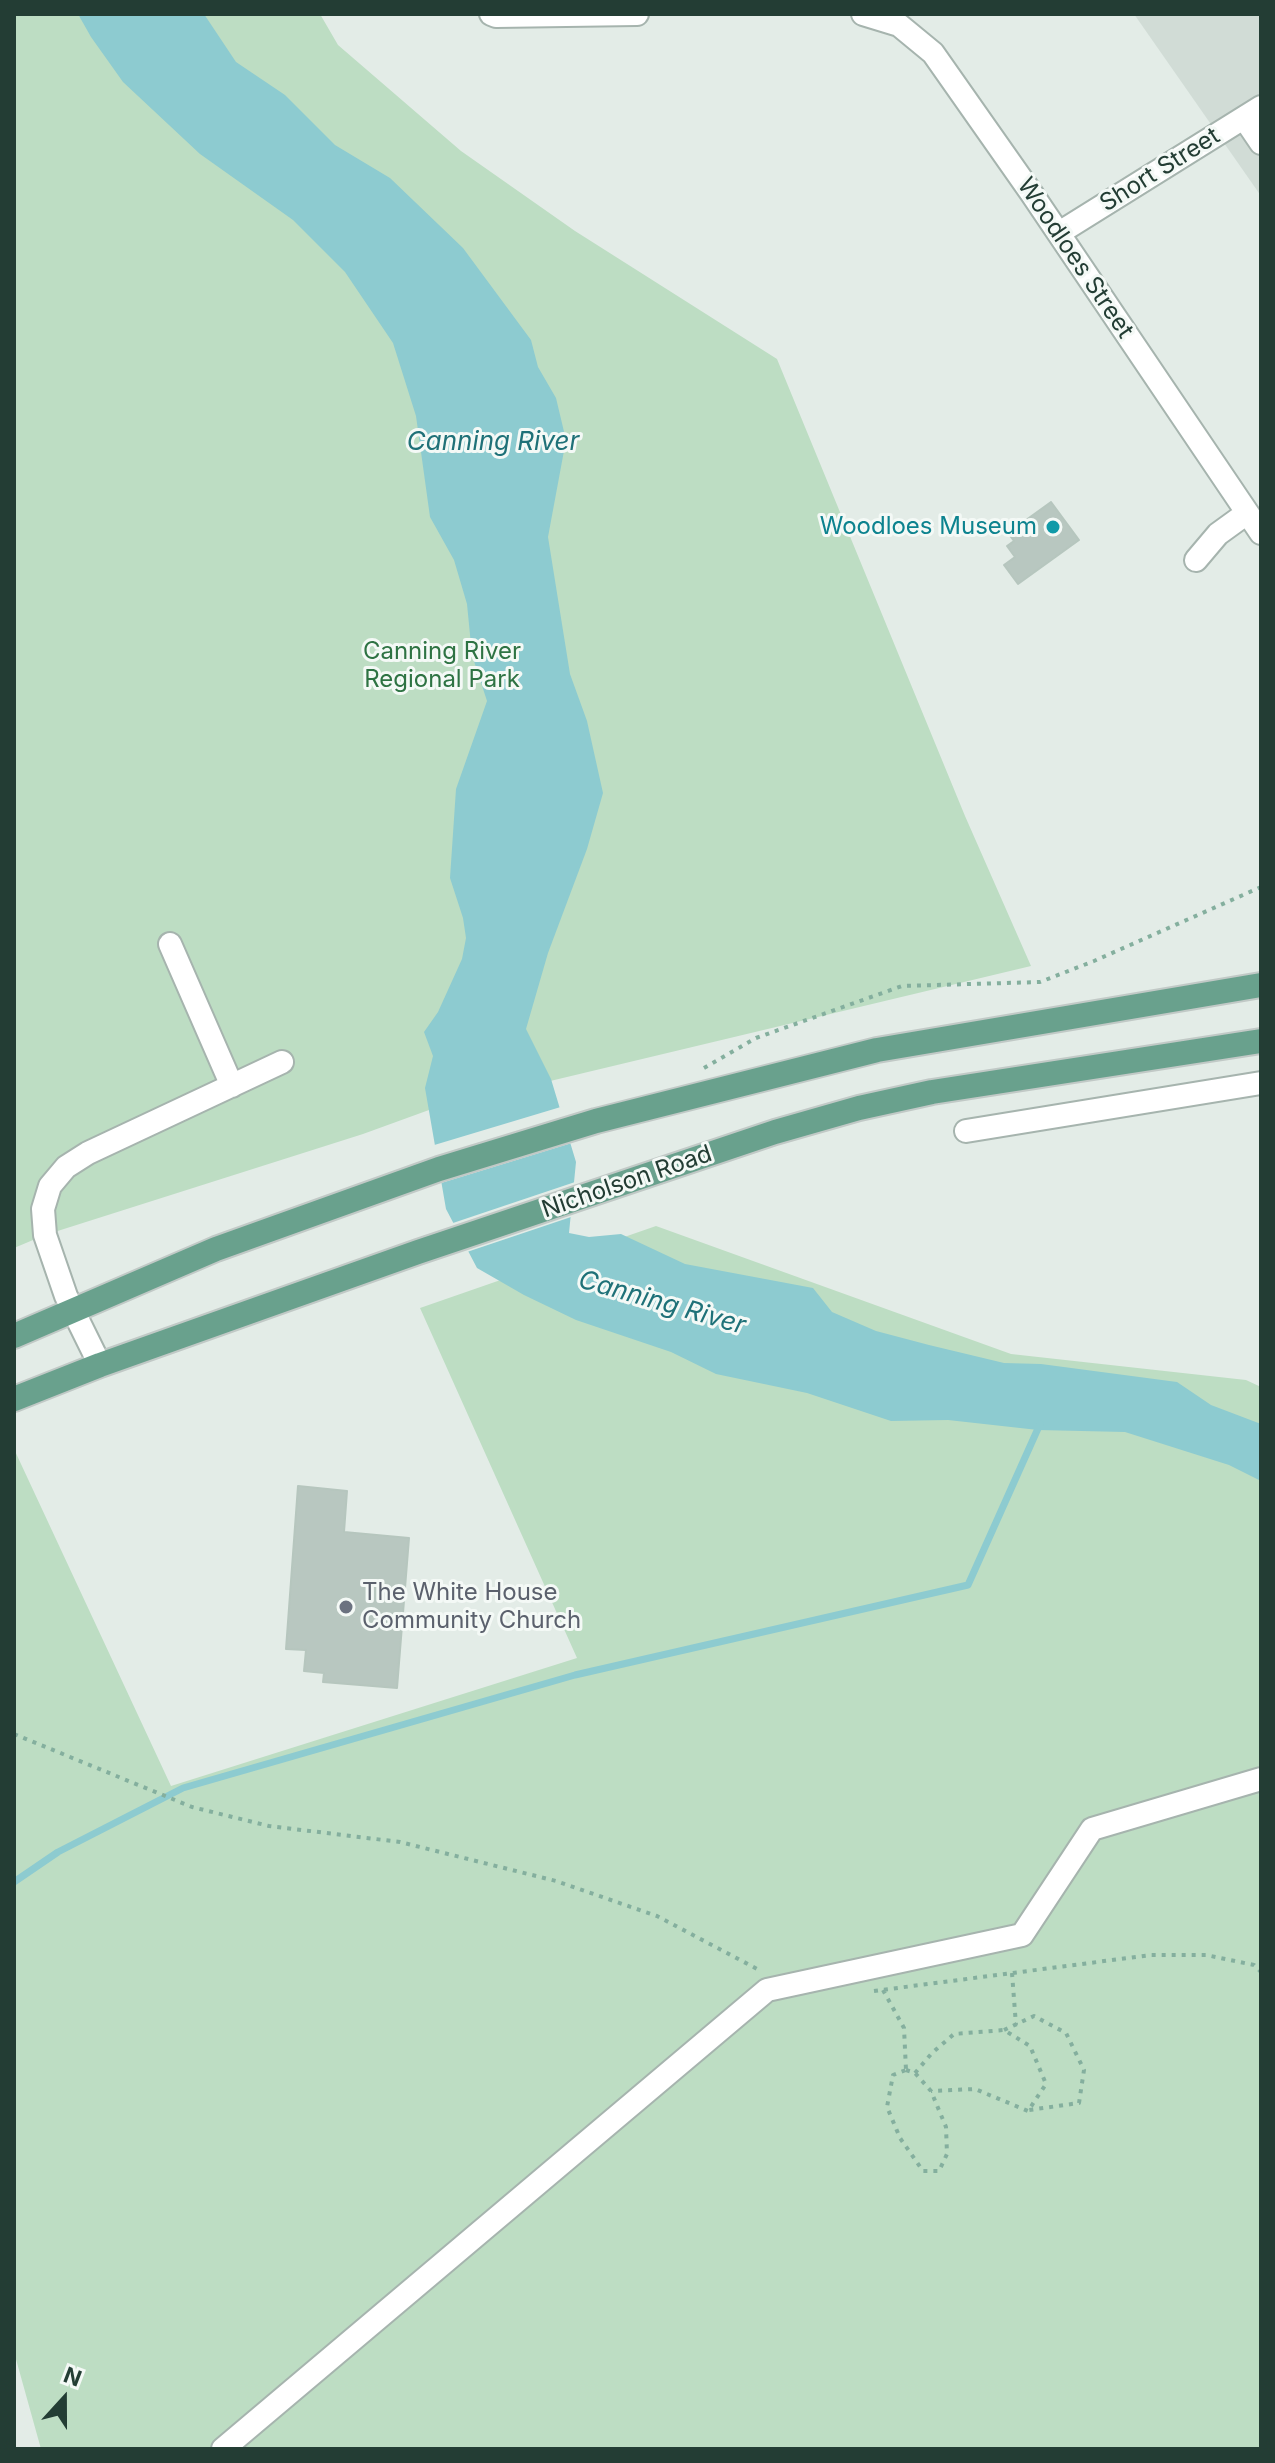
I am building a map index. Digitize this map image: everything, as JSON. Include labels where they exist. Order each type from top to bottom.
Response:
[{"type":"main road","points":[[14,1336],[216,1249],[360,1196],[516,1144],[674,1099],[877,1050],[1261,985]]},
{"type":"main road","name":"Nicholson Road","points":[[14,1399],[100,1365],[418,1252],[775,1132],[859,1108],[932,1092],[1261,1041]]},
{"type":"street","points":[[491,14],[637,14]]},
{"type":"street","name":"Woodloes Street","points":[[863,14],[899,25],[933,53],[1059,233],[1261,533]]},
{"type":"street","points":[[1252,112],[1261,143]]},
{"type":"street","name":"Short Street","points":[[1059,233],[1252,112]]},
{"type":"street","points":[[1196,560],[1218,534],[1247,513]]},
{"type":"street","points":[[170,944],[232,1086]]},
{"type":"street","points":[[100,1365],[58,1277],[45,1235],[43,1209],[50,1186],[66,1167],[88,1153],[282,1062]]},
{"type":"street","points":[[966,1131],[1261,1083]]},
{"type":"street","points":[[223,2449],[767,1990],[1022,1935],[1092,1829],[1261,1779]]},
{"type":"path","points":[[698,1072],[756,1038],[902,986],[1040,982],[1261,887]]},
{"type":"path","points":[[14,1734],[192,1807],[269,1826],[400,1842],[556,1881],[657,1916],[790,1985]]},
{"type":"path","points":[[862,1993],[1151,1955],[1206,1955],[1254,1965],[1261,1972]]},
{"type":"path","points":[[1012,1973],[1016,2025]]},
{"type":"path","points":[[883,1990],[904,2028],[906,2070]]},
{"type":"path","points":[[915,2073],[954,2034],[1004,2030],[1034,2016],[1066,2033],[1084,2070],[1079,2103],[1028,2111],[975,2089],[931,2091]]},
{"type":"path","points":[[1004,2030],[1030,2046],[1046,2084],[1028,2111]]},
{"type":"path","points":[[906,2070],[915,2073],[931,2091],[946,2127],[947,2154],[939,2171],[923,2171],[900,2138],[887,2107],[893,2075],[906,2070]]},
{"type":"shaded area","points":[[1134,14],[1261,14],[1261,196]]},
{"type":"green space","name":"Canning River Regional Park","points":[[14,14],[320,14],[338,45],[461,151],[575,231],[777,359],[965,816],[1031,966],[429,1110],[45,1235],[14,1248]]},
{"type":"green space","points":[[656,1226],[1011,1354],[1246,1380],[1261,1387],[1261,2449],[41,2449],[14,2352],[14,1449],[171,1786],[577,1658],[420,1308]]},
{"type":"water","name":"Canning River","points":[[78,14],[204,14],[236,62],[285,95],[335,145],[390,178],[463,248],[531,340],[538,367],[556,398],[566,440],[548,537],[570,674],[587,721],[603,793],[587,849],[548,953],[526,1029],[551,1079],[576,1162],[569,1233],[589,1237],[621,1234],[685,1264],[813,1288],[832,1312],[876,1331],[929,1345],[1004,1363],[1041,1364],[1177,1382],[1211,1405],[1261,1424],[1261,1481],[1229,1465],[1125,1432],[1038,1430],[948,1420],[891,1421],[807,1393],[716,1374],[671,1352],[576,1320],[477,1268],[446,1209],[425,1088],[433,1056],[424,1032],[438,1012],[462,959],[466,938],[450,878],[456,789],[487,701],[472,655],[467,604],[454,560],[430,517],[416,416],[393,343],[345,272],[293,220],[200,154],[123,82]]},
{"type":"pier","points":[[564,1106],[575,1142],[438,1184],[431,1146]]},
{"type":"pier","points":[[578,1181],[574,1216],[464,1253],[450,1224]]},
{"type":"building","points":[[1051,502],[1079,540],[1018,584],[1004,565],[1015,557],[1007,546],[1014,541],[1008,533]]},
{"type":"building","name":"The White House Community Church","points":[[298,1486],[347,1491],[344,1532],[409,1538],[397,1688],[323,1682],[324,1673],[304,1671],[306,1650],[286,1649]]},
{"type":"waterway","points":[[14,1882],[58,1852],[183,1788],[575,1675],[968,1585],[1040,1424]]},
{"type":"place","name":"Woodloes Museum","points":[[1053,527]]},
{"type":"place","name":"The White House Community Church","points":[[346,1607]]}]
